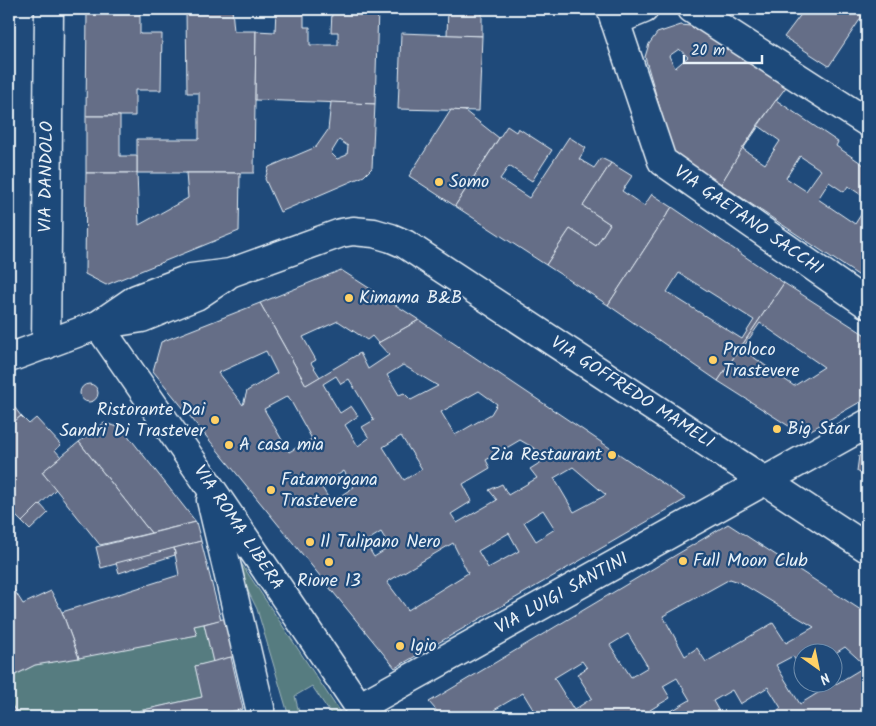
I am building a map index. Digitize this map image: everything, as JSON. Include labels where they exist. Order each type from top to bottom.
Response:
[{"type":"street","name":"VIA DANDOLO","points":[[46,344],[49,9]]},
{"type":"street","points":[[613,15],[644,9]]},
{"type":"street","points":[[692,9],[867,122]]},
{"type":"street","name":"VIA GAETANO SACCHI","points":[[613,15],[662,161],[867,304]]},
{"type":"street","name":"VIA GOFFREDO MAMELI","points":[[9,358],[98,325],[136,299],[191,278],[230,273],[341,233],[364,232],[382,235],[397,240],[867,548]]},
{"type":"street","name":"VIA ROMA LIBERA","points":[[98,325],[206,480],[363,712]]},
{"type":"street","name":"VIA LUIGI SANTINI","points":[[363,712],[765,480],[867,424]]},
{"type":"street","points":[[206,480],[260,708],[260,717]]},
{"type":"green space","points":[[235,554],[343,717],[333,717],[312,686],[295,696],[300,717],[289,717],[257,609],[232,559]]},
{"type":"green space","points":[[204,624],[213,662],[195,666],[202,697],[139,711],[140,717],[20,717],[9,701],[9,678],[35,665],[197,635],[194,626]]},
{"type":"building","points":[[87,9],[140,9],[140,34],[162,34],[161,90],[135,90],[135,116],[86,116]]},
{"type":"building","points":[[232,9],[234,31],[256,31],[254,173],[137,173],[137,139],[199,139],[199,93],[187,93],[186,10]]},
{"type":"building","points":[[276,9],[378,9],[375,104],[255,100],[256,31],[275,32]],"holes":[[[304,11],[332,11],[331,32],[338,32],[338,45],[310,45],[310,27],[304,27]]]},
{"type":"building","points":[[448,9],[482,9],[482,36],[447,35]]},
{"type":"building","points":[[805,9],[867,9],[829,66],[784,37]]},
{"type":"building","points":[[9,10],[10,283],[9,285]]},
{"type":"building","points":[[681,25],[690,26],[786,87],[757,126],[721,184],[680,159],[672,150],[645,57],[649,44],[657,33]],"holes":[[[679,49],[688,57],[675,68],[669,56]]]},
{"type":"building","points":[[401,33],[482,36],[479,111],[398,109]]},
{"type":"building","points":[[776,100],[838,142],[836,146],[867,167],[867,199],[848,186],[844,192],[829,182],[818,199],[855,224],[867,205],[867,281],[721,184],[742,149]],"holes":[[[759,126],[780,141],[765,164],[743,149]],[[800,156],[821,170],[806,191],[786,178]]]},
{"type":"building","points":[[331,102],[375,104],[372,168],[364,176],[280,212],[265,179],[269,167],[316,147],[328,130]],"holes":[[[339,140],[348,146],[347,155],[337,159],[331,153]]]},
{"type":"building","points":[[451,110],[465,111],[499,138],[455,206],[409,176]]},
{"type":"building","points":[[86,116],[120,116],[120,156],[137,156],[137,173],[86,173]]},
{"type":"building","points":[[507,126],[516,132],[518,128],[552,150],[532,181],[509,166],[500,179],[529,198],[569,137],[586,148],[579,159],[594,168],[601,158],[611,163],[583,206],[610,224],[596,246],[570,229],[546,265],[455,206]]},
{"type":"building","points":[[611,163],[632,176],[622,191],[644,206],[652,194],[672,207],[608,305],[546,265],[570,229],[596,246],[610,224],[583,206]]},
{"type":"building","points":[[86,173],[137,173],[139,225],[188,198],[186,173],[240,173],[239,231],[106,285],[85,274]]},
{"type":"building","points":[[672,207],[784,283],[718,381],[608,305]],"holes":[[[679,273],[754,320],[742,339],[667,292]]]},
{"type":"building","points":[[341,270],[419,320],[378,343],[372,336],[367,340],[338,321],[303,337],[316,360],[311,363],[320,377],[306,385],[260,303]]},
{"type":"building","points":[[784,283],[867,336],[867,398],[811,430],[795,430],[718,381]],"holes":[[[760,323],[824,367],[794,386],[742,349]]]},
{"type":"building","points":[[260,303],[306,385],[360,353],[368,369],[389,355],[378,343],[419,320],[686,499],[395,668],[153,371],[161,342]],"holes":[[[266,351],[277,373],[247,391],[243,405],[218,373]],[[403,365],[438,386],[411,400],[404,393],[399,395],[387,375]],[[336,376],[341,384],[349,379],[374,420],[362,427],[369,438],[358,446],[345,425],[358,416],[351,406],[340,413],[323,384]],[[479,391],[497,404],[491,414],[455,435],[441,412]],[[288,396],[312,439],[289,452],[264,409]],[[401,436],[422,469],[404,480],[383,447]],[[520,440],[549,457],[530,469],[537,478],[508,495],[502,484],[489,490],[497,500],[457,523],[451,514],[472,501],[463,484],[490,468],[486,460]],[[573,467],[606,495],[574,512],[554,478]],[[344,471],[354,487],[331,502],[321,486]],[[543,510],[555,529],[536,541],[524,522]],[[381,532],[390,547],[374,557],[365,542]],[[509,533],[519,551],[488,568],[478,551]],[[453,543],[468,573],[408,610],[387,582]]]},
{"type":"building","points":[[89,384],[95,387],[98,393],[95,399],[89,402],[83,399],[80,393],[83,387]]},
{"type":"building","points":[[9,400],[21,416],[9,426]]},
{"type":"building","points":[[21,416],[29,424],[36,418],[61,445],[55,450],[61,457],[42,472],[56,489],[22,522],[9,509],[9,426]]},
{"type":"building","points":[[104,423],[122,428],[196,522],[151,533],[79,442]]},
{"type":"building","points":[[79,442],[151,533],[100,545],[42,472]]},
{"type":"building","points":[[867,451],[867,478],[857,471],[859,456]]},
{"type":"building","points":[[40,504],[48,513],[30,530],[22,522]]},
{"type":"building","points":[[196,522],[201,541],[101,568],[96,547]]},
{"type":"building","points":[[728,524],[867,614],[867,710],[854,717],[766,717],[781,708],[768,687],[740,704],[732,690],[713,701],[721,715],[717,717],[661,717],[690,700],[677,678],[663,686],[670,698],[650,710],[654,717],[523,717],[534,711],[523,693],[494,710],[498,717],[442,717],[429,702]],"holes":[[[730,579],[739,582],[814,627],[786,643],[773,623],[706,662],[697,648],[685,656],[663,616]],[[628,634],[648,667],[631,677],[610,645]],[[582,661],[587,668],[577,674],[592,698],[574,710],[554,678]]]},
{"type":"building","points":[[201,541],[221,620],[194,626],[197,635],[79,658],[62,612],[179,575],[174,548]]},
{"type":"building","points":[[174,548],[175,555],[119,573],[116,563]]},
{"type":"building","points":[[9,582],[23,604],[51,591],[62,612],[79,658],[35,665],[9,678]]},
{"type":"building","points":[[230,617],[239,655],[213,662],[204,624]]},
{"type":"building","points":[[231,657],[243,709],[207,717],[140,717],[139,711],[202,697],[195,666]]},
{"type":"building","points":[[9,701],[19,717],[9,717]]},
{"type":"place","name":"Somo","points":[[439,182]]},
{"type":"place","name":"Kimama B&B","points":[[349,298]]},
{"type":"place","name":"Proloco Trastevere","points":[[713,360]]},
{"type":"place","name":"Ristorante Dai Sandri Di Trastever","points":[[215,420]]},
{"type":"place","name":"Big Star","points":[[777,429]]},
{"type":"place","name":"A casa mia","points":[[229,445]]},
{"type":"place","name":"Zia Restaurant","points":[[612,455]]},
{"type":"place","name":"Fatamorgana Trastevere","points":[[271,490]]},
{"type":"place","name":"Il Tulipano Nero","points":[[310,542]]},
{"type":"place","name":"Full Moon Club","points":[[683,561]]},
{"type":"place","name":"Rione 13","points":[[329,562]]},
{"type":"place","name":"Igio","points":[[400,646]]}]
